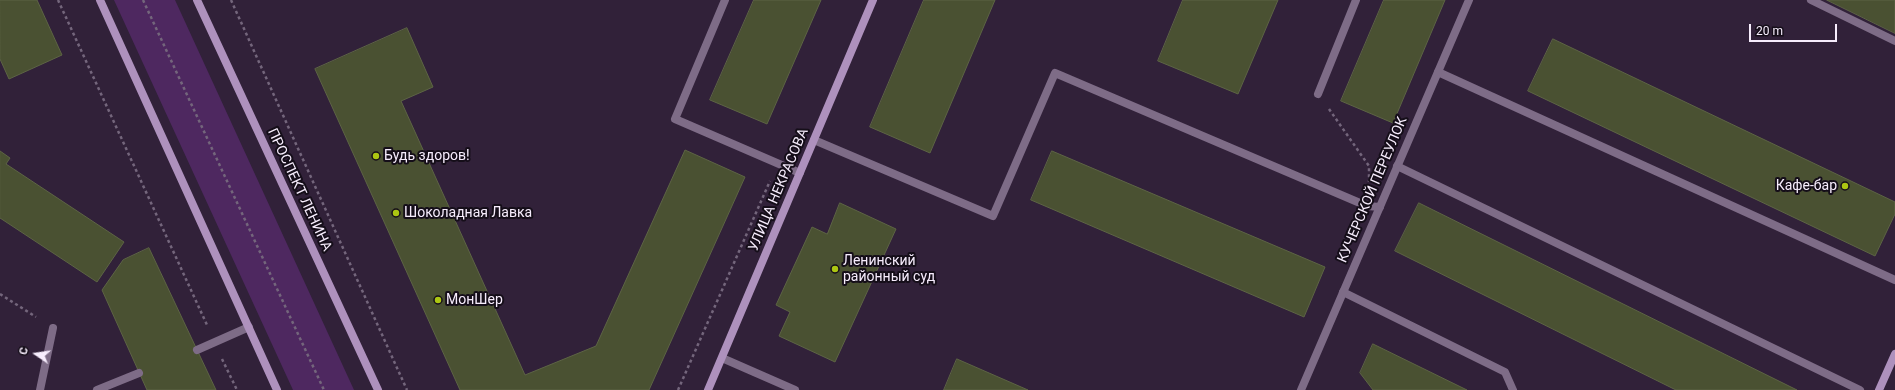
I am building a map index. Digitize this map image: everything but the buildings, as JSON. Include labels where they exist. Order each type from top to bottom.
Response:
[{"type":"main road","points":[[100,0],[277,390]]},
{"type":"main road","name":"ПРОСПЕКТ ЛЕНИНА","points":[[196,0],[378,390]]},
{"type":"main road","name":"УЛИЦА НЕКРАСОВА","points":[[708,390],[873,0]]},
{"type":"main road","points":[[1879,390],[1895,354]]},
{"type":"street","points":[[725,0],[675,119],[800,173]]},
{"type":"street","points":[[1318,94],[1356,0]]},
{"type":"street","name":"КУЧЕРСКОЙ ПЕРЕУЛОК","points":[[1301,390],[1469,0]]},
{"type":"street","points":[[1811,0],[1895,41]]},
{"type":"street","points":[[1438,72],[1895,280]]},
{"type":"street","points":[[814,140],[993,216],[1055,73],[1368,206],[1380,207]]},
{"type":"street","points":[[1397,166],[1860,390]]},
{"type":"street","points":[[1343,292],[1505,372],[1513,390]]},
{"type":"street","points":[[198,350],[249,327]]},
{"type":"street","points":[[40,390],[53,328]]},
{"type":"street","points":[[722,358],[795,390]]},
{"type":"street","points":[[97,390],[139,373]]},
{"type":"path","points":[[58,0],[236,390]]},
{"type":"path","points":[[143,0],[324,390]]},
{"type":"path","points":[[231,0],[407,390]]},
{"type":"path","points":[[1318,94],[1369,166],[1368,206]]},
{"type":"path","points":[[678,390],[778,164]]},
{"type":"path","points":[[0,294],[53,328]]},
{"type":"shaded area","points":[[114,0],[175,0],[354,390],[293,390]]},
{"type":"place","name":"Будь здоров!","points":[[376,156]]},
{"type":"place","name":"Кафе-бар","points":[[1845,186]]},
{"type":"place","name":"Шоколадная Лавка","points":[[396,213]]},
{"type":"place","name":"Ленинский районный суд","points":[[835,269]]},
{"type":"place","name":"МонШер","points":[[438,300]]}]
